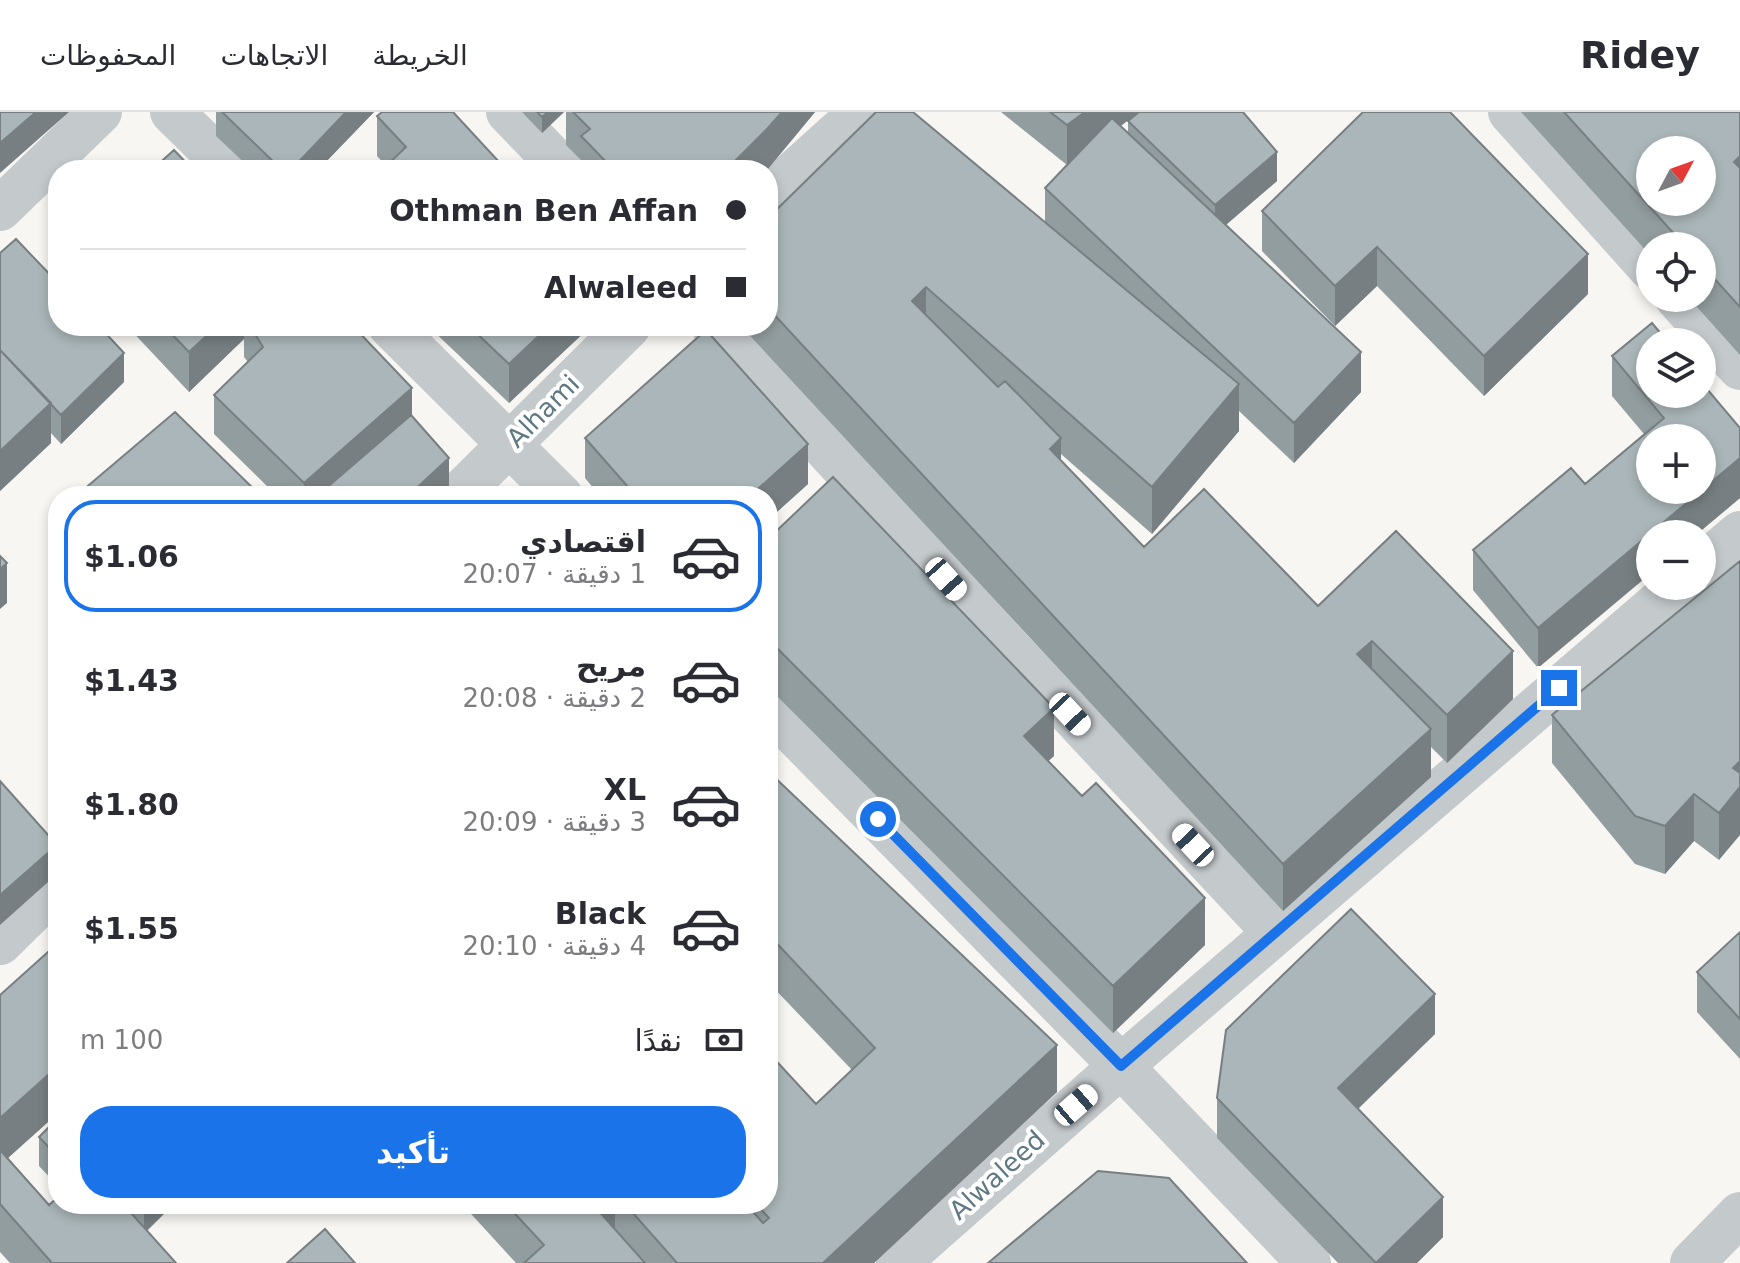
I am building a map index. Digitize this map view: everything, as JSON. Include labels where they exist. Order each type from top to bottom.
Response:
[{"type":"street","points":[[51,160],[100,112]]},
{"type":"street","points":[[172,112],[221,160]]},
{"type":"street","points":[[508,112],[554,160]]},
{"type":"street","points":[[778,187],[861,112]]},
{"type":"street","points":[[1510,112],[1636,252]]},
{"type":"street","points":[[0,209],[48,162]]},
{"type":"street","points":[[1690,312],[1740,368]]},
{"type":"street","points":[[400,336],[551,486]]},
{"type":"street","name":"Alhami","points":[[467,486],[619,336]]},
{"type":"street","points":[[722,336],[1275,933]]},
{"type":"street","points":[[1716,553],[1740,533]]},
{"type":"street","name":"Alwaleed","points":[[898,1263],[1121,1066],[1662,600]]},
{"type":"street","points":[[778,717],[1121,1066],[1309,1263]]},
{"type":"street","points":[[0,943],[48,896]]},
{"type":"street","points":[[1692,1263],[1740,1214]]},
{"type":"building","points":[[0,112],[36,112],[0,143]]},
{"type":"building","points":[[222,112],[346,112],[300,160],[272,160]]},
{"type":"building","points":[[382,112],[453,112],[497,160],[392,160],[406,147],[377,116]]},
{"type":"building","points":[[573,112],[782,112],[736,160],[604,160],[581,136],[590,129]]},
{"type":"building","points":[[876,112],[913,112],[1239,384],[1152,487],[926,287],[912,301],[998,387],[1005,381],[1061,438],[1050,449],[1144,547],[1204,489],[1318,606],[1396,531],[1513,651],[1447,715],[1372,641],[1357,654],[1431,729],[1283,864],[778,319],[778,208]]},
{"type":"building","points":[[1050,112],[1085,112],[1067,125]]},
{"type":"building","points":[[1139,112],[1243,112],[1277,152],[1215,205],[1128,121]]},
{"type":"building","points":[[1363,112],[1450,112],[1588,254],[1484,356],[1377,247],[1335,286],[1262,211]]},
{"type":"building","points":[[1564,112],[1740,112],[1740,156],[1734,162],[1740,168],[1740,307],[1716,280],[1716,232],[1672,232],[1658,216],[1716,216],[1716,136],[1636,136],[1636,192]]},
{"type":"building","points":[[1112,118],[1361,352],[1294,423],[1045,188]]},
{"type":"building","points":[[174,150],[184,160],[163,160]]},
{"type":"building","points":[[16,239],[48,273],[48,336],[108,336],[124,353],[61,415],[0,350],[0,253]]},
{"type":"building","points":[[174,336],[206,336],[189,352]]},
{"type":"building","points":[[256,336],[363,336],[412,388],[304,483],[214,395],[263,347]]},
{"type":"building","points":[[480,336],[538,336],[509,364]]},
{"type":"building","points":[[699,336],[711,336],[808,444],[761,486],[627,486],[585,438]]},
{"type":"building","points":[[1636,336],[1636,385],[1612,356]]},
{"type":"building","points":[[0,350],[51,403],[0,451]]},
{"type":"building","points":[[1716,400],[1740,428],[1740,458],[1716,478],[1716,424],[1657,424],[1664,418],[1656,408],[1716,408]]},
{"type":"building","points":[[175,412],[251,486],[88,486]]},
{"type":"building","points":[[411,415],[449,458],[419,486],[329,486]]},
{"type":"building","points":[[1636,441],[1636,504],[1685,504],[1666,520],[1636,520],[1636,546],[1538,628],[1473,550],[1571,468],[1585,484]]},
{"type":"building","points":[[833,477],[1054,708],[1024,736],[1082,796],[1096,783],[1205,898],[1113,986],[778,649],[778,529]]},
{"type":"building","points":[[0,556],[7,563],[0,569]]},
{"type":"building","points":[[1740,561],[1740,761],[1733,768],[1740,773],[1740,787],[1719,813],[1694,794],[1665,826],[1635,816],[1552,715],[1692,600],[1716,600],[1716,581]]},
{"type":"building","points":[[0,781],[48,835],[48,853],[0,895]]},
{"type":"building","points":[[778,781],[1057,1045],[823,1263],[677,1263],[634,1214],[755,1214],[763,1223],[769,1218],[765,1214],[778,1214],[778,1063],[816,1104],[875,1048],[778,945]]},
{"type":"building","points":[[1351,909],[1435,994],[1338,1088],[1443,1197],[1376,1263],[1217,1098],[1226,1030]]},
{"type":"building","points":[[1740,932],[1740,1019],[1697,972]]},
{"type":"building","points":[[48,952],[48,1075],[0,1118],[0,995]]},
{"type":"building","points":[[48,1128],[48,1146],[39,1137]]},
{"type":"building","points":[[0,1150],[48,1204],[48,1214],[132,1214],[176,1263],[52,1263],[0,1204]]},
{"type":"building","points":[[1098,1171],[1169,1178],[1247,1263],[988,1263]]},
{"type":"building","points":[[515,1214],[601,1214],[645,1263],[524,1263],[544,1245]]},
{"type":"building","points":[[325,1229],[355,1263],[287,1263]]},
{"type":"route","points":[[878,819],[1121,1066],[1559,688]]}]
